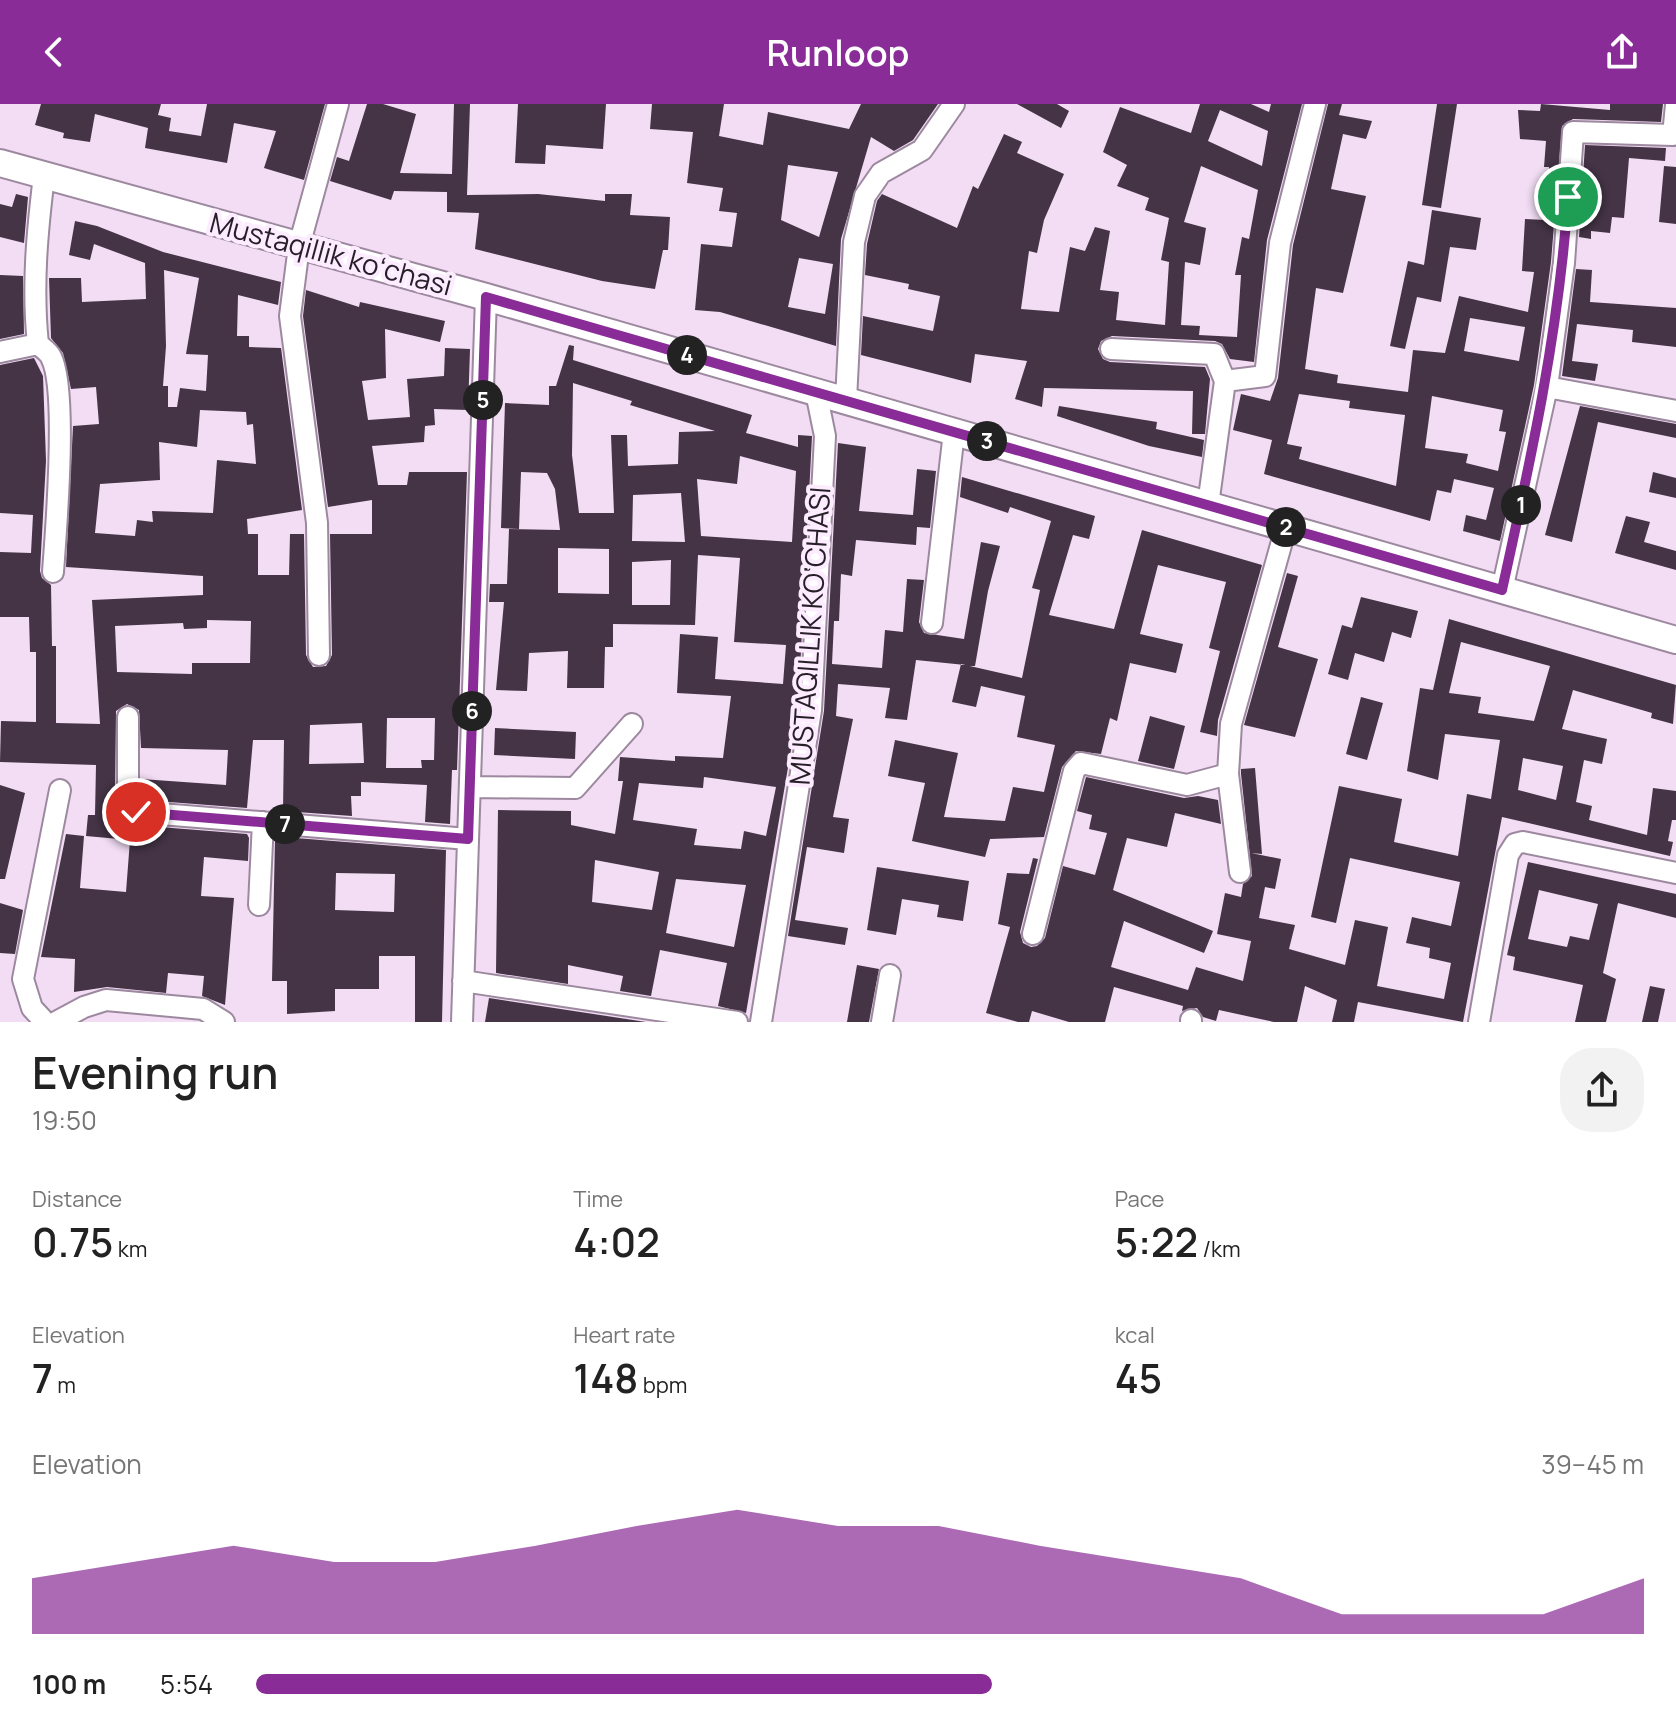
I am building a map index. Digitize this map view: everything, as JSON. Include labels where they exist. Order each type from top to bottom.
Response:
[{"type":"main road","name":"Mustaqillik koʻchasi","points":[[0,163],[486,297],[1676,640]]},
{"type":"street","points":[[319,655],[317,523],[290,316],[299,246],[338,104]]},
{"type":"street","points":[[846,400],[854,242],[865,196],[881,173],[922,150],[954,104]]},
{"type":"street","points":[[1225,381],[1265,376],[1280,243],[1315,104]]},
{"type":"street","points":[[1502,590],[1547,387],[1564,263],[1573,132],[1673,135],[1676,105]]},
{"type":"street","points":[[44,176],[35,244],[34,308],[38,344],[51,357],[56,376],[59,484],[53,572]]},
{"type":"street","points":[[462,1022],[486,297]]},
{"type":"street","points":[[0,352],[38,344]]},
{"type":"street","points":[[1111,349],[1214,354],[1225,381],[1208,505]]},
{"type":"street","points":[[1547,387],[1676,411]]},
{"type":"street","name":"MUSTAQILLIK KO‘CHASI","points":[[761,1022],[811,710],[825,436],[816,392]]},
{"type":"street","points":[[932,623],[954,432]]},
{"type":"street","points":[[1240,872],[1228,774],[1231,724],[1286,527]]},
{"type":"street","points":[[128,717],[130,808],[136,812],[468,839]]},
{"type":"street","points":[[470,787],[575,788],[632,724]]},
{"type":"street","points":[[1033,934],[1074,771],[1081,763],[1187,785],[1228,774]]},
{"type":"street","points":[[45,1022],[32,1008],[23,979],[60,790]]},
{"type":"street","points":[[259,905],[263,822]]},
{"type":"street","points":[[1479,1022],[1508,855],[1515,844],[1523,842],[1676,873]]},
{"type":"street","points":[[882,1022],[890,975]]},
{"type":"street","points":[[463,981],[737,1022]]},
{"type":"street","points":[[56,1022],[84,1007],[106,1000],[203,1009],[224,1022]]},
{"type":"building","points":[[41,104],[161,104],[158,115],[171,118],[169,131],[201,136],[207,104],[325,104],[304,180],[264,168],[276,131],[234,123],[227,163],[145,148],[148,128],[95,114],[90,142],[63,138],[64,133],[35,125]]},
{"type":"building","points":[[367,104],[383,104],[416,114],[400,173],[452,174],[454,104],[470,104],[467,195],[538,194],[605,201],[605,194],[632,194],[630,215],[670,217],[668,250],[663,250],[655,289],[602,281],[475,249],[479,213],[447,212],[447,192],[394,191],[391,200],[330,181],[337,157],[349,161]]},
{"type":"building","points":[[518,104],[606,104],[603,149],[546,145],[545,164],[515,163]]},
{"type":"building","points":[[652,104],[724,104],[719,136],[763,145],[768,112],[849,129],[861,104],[938,104],[913,140],[894,151],[871,137],[841,239],[836,346],[720,312],[695,310],[701,244],[732,247],[737,213],[719,211],[723,188],[687,183],[693,132],[650,129]],"holes":[[[788,165],[838,172],[819,237],[781,220]],[[799,258],[833,264],[825,314],[788,307]]]},
{"type":"building","points":[[1017,104],[1057,104],[1069,111],[1061,128]]},
{"type":"building","points":[[1200,104],[1251,104],[1269,112],[1271,104],[1302,104],[1267,240],[1254,362],[1230,359],[1222,344],[1215,341],[1112,336],[1101,341],[1098,349],[1103,359],[1110,362],[1205,367],[1210,379],[1205,434],[1192,434],[1193,391],[1044,388],[1042,407],[1015,399],[1027,361],[975,354],[971,383],[861,355],[863,316],[933,331],[940,296],[908,289],[909,284],[865,275],[867,244],[877,201],[882,194],[957,228],[973,186],[978,189],[1004,134],[1022,142],[1017,153],[1064,174],[1044,220],[1037,253],[1029,251],[1021,309],[1059,312],[1070,247],[1085,251],[1095,227],[1110,231],[1100,290],[1119,292],[1116,320],[1165,325],[1169,262],[1161,260],[1169,218],[1145,210],[1149,198],[1117,186],[1127,165],[1103,152],[1120,107],[1191,133]],"holes":[[[1220,110],[1268,131],[1262,166],[1208,141]],[[1201,166],[1258,190],[1249,239],[1242,237],[1235,275],[1241,275],[1237,337],[1199,335],[1200,326],[1181,325],[1185,262],[1200,265],[1206,228],[1184,222]]]},
{"type":"building","points":[[1328,104],[1342,104],[1339,115],[1372,121],[1366,139],[1343,134],[1331,189],[1366,196],[1343,293],[1316,288],[1305,369],[1338,375],[1337,383],[1408,392],[1413,350],[1445,353],[1459,296],[1528,312],[1534,272],[1522,271],[1525,219],[1546,220],[1549,167],[1544,167],[1546,141],[1520,139],[1518,110],[1540,111],[1541,104],[1610,110],[1610,104],[1663,104],[1661,122],[1573,119],[1562,126],[1551,262],[1534,385],[1500,541],[1463,531],[1466,515],[1486,520],[1494,488],[1454,479],[1451,493],[1437,490],[1430,521],[1264,474],[1272,440],[1233,430],[1241,394],[1270,401],[1278,378],[1293,245]],"holes":[[[1470,318],[1525,327],[1519,361],[1464,351]],[[1299,394],[1350,401],[1349,408],[1405,415],[1396,486],[1299,459],[1302,447],[1287,444]],[[1432,396],[1503,410],[1499,431],[1506,432],[1498,471],[1466,463],[1468,454],[1425,448]]]},
{"type":"building","points":[[1437,104],[1457,104],[1441,208],[1422,205]]},
{"type":"building","points":[[1585,145],[1666,148],[1665,161],[1629,158],[1624,218],[1612,217],[1610,233],[1591,231],[1591,239],[1579,237]]},
{"type":"building","points":[[1664,166],[1676,167],[1676,224],[1659,222]]},
{"type":"building","points":[[16,194],[28,197],[24,243],[0,237],[0,204],[12,207]]},
{"type":"building","points":[[1432,210],[1481,218],[1476,250],[1450,247],[1441,302],[1417,297],[1405,349],[1390,346],[1408,261],[1424,265]]},
{"type":"building","points":[[75,221],[97,226],[163,252],[281,282],[278,305],[238,295],[237,336],[249,336],[249,347],[281,348],[302,510],[247,519],[248,534],[258,534],[258,575],[289,575],[290,534],[304,534],[306,655],[313,667],[326,666],[332,655],[330,534],[372,534],[372,500],[328,507],[303,316],[306,290],[359,307],[360,302],[445,321],[440,342],[385,329],[386,378],[362,381],[368,420],[410,417],[407,379],[444,376],[445,348],[470,349],[468,410],[434,409],[435,425],[425,426],[424,442],[372,446],[378,485],[407,485],[409,472],[467,472],[457,770],[452,770],[450,824],[425,822],[427,785],[361,782],[361,796],[351,796],[352,816],[283,811],[284,740],[253,740],[247,808],[143,800],[141,779],[226,785],[228,750],[141,748],[139,710],[127,704],[116,711],[115,800],[126,820],[135,825],[247,834],[249,838],[248,861],[204,857],[201,896],[234,898],[225,1005],[202,996],[204,976],[168,973],[166,993],[107,987],[74,992],[75,959],[41,957],[66,834],[84,836],[80,888],[126,892],[130,840],[86,836],[88,815],[95,815],[96,765],[0,762],[1,721],[36,722],[36,652],[30,652],[29,617],[0,617],[0,552],[31,553],[33,515],[0,513],[0,365],[34,358],[43,376],[46,461],[40,571],[42,578],[51,585],[52,646],[56,646],[56,723],[100,724],[92,600],[203,595],[203,576],[66,567],[73,426],[99,424],[96,387],[71,389],[63,353],[51,338],[49,278],[81,278],[82,302],[146,299],[145,263],[94,244],[90,260],[69,255]],"holes":[[[164,270],[199,278],[186,354],[208,355],[206,391],[180,388],[177,407],[168,407],[168,386],[163,386],[166,346]],[[200,410],[246,412],[247,425],[253,424],[256,464],[217,460],[213,513],[152,511],[153,522],[137,520],[135,536],[95,533],[100,484],[160,480],[159,442],[197,447]],[[207,620],[251,621],[250,663],[192,663],[192,674],[117,672],[115,626],[183,623],[184,629],[207,628]],[[387,718],[435,718],[434,760],[421,760],[422,768],[386,768]],[[362,723],[364,763],[309,764],[310,725]]]},
{"type":"building","points":[[1576,269],[1592,270],[1590,302],[1676,308],[1676,347],[1632,342],[1633,330],[1577,324],[1572,361],[1598,364],[1595,381],[1562,376]]},
{"type":"building","points":[[0,275],[23,276],[24,334],[0,339]]},
{"type":"building","points":[[569,345],[574,346],[573,360],[752,415],[746,433],[798,447],[798,435],[812,436],[798,709],[746,1013],[718,1006],[727,963],[660,950],[651,996],[620,991],[623,976],[568,965],[568,984],[496,973],[498,810],[571,811],[571,825],[615,834],[623,781],[618,781],[620,757],[675,761],[675,756],[723,758],[731,696],[677,693],[680,634],[718,637],[715,679],[783,684],[786,645],[734,642],[740,558],[698,555],[695,625],[613,624],[613,647],[605,647],[604,688],[567,688],[568,651],[529,653],[527,691],[496,690],[504,602],[489,602],[490,584],[507,584],[509,529],[560,530],[555,489],[547,473],[521,472],[519,529],[501,528],[505,403],[549,405],[549,386],[556,386]],"holes":[[[573,383],[632,401],[630,405],[715,431],[679,432],[678,464],[628,466],[627,435],[611,435],[614,513],[579,513],[572,455]],[[740,456],[796,471],[792,542],[701,536],[697,479],[737,484]],[[681,493],[685,542],[632,541],[633,495]],[[558,548],[609,549],[609,594],[558,593]],[[671,560],[670,605],[632,605],[632,562]],[[704,777],[776,787],[766,836],[744,831],[741,849],[694,845],[697,829],[633,820],[639,783],[703,788]],[[595,860],[659,872],[652,910],[592,902]],[[676,879],[746,885],[734,947],[666,933]]]},
{"type":"building","points":[[1059,406],[1157,422],[1156,429],[1204,440],[1202,457],[1149,446],[1057,416]]},
{"type":"building","points":[[1580,406],[1676,424],[1676,438],[1598,422],[1572,542],[1545,535]]},
{"type":"building","points":[[838,443],[866,447],[859,511],[913,515],[917,469],[936,471],[930,528],[917,527],[916,545],[856,540],[852,576],[841,574],[839,621],[834,621],[832,664],[882,668],[885,630],[903,632],[907,579],[924,580],[919,622],[924,633],[964,639],[981,542],[1000,546],[988,591],[975,666],[916,660],[907,720],[885,718],[890,688],[838,684],[836,716],[853,719],[833,817],[849,819],[844,853],[807,847],[795,920],[848,928],[845,945],[788,936],[824,711]]},
{"type":"building","points":[[1653,472],[1676,478],[1676,498],[1649,492]]},
{"type":"building","points":[[962,477],[1095,516],[1089,539],[1073,535],[1049,615],[1114,629],[1142,530],[1262,565],[1218,720],[1217,736],[1200,732],[1220,651],[1209,648],[1226,582],[1158,565],[1140,634],[1183,644],[1176,673],[1130,663],[1117,721],[1110,718],[1101,754],[1076,751],[1062,767],[1044,837],[990,839],[985,857],[912,841],[925,783],[888,776],[895,740],[958,753],[944,817],[1005,821],[1013,787],[1044,792],[1055,745],[1017,737],[1025,696],[981,686],[976,707],[952,702],[961,664],[1022,678],[1040,590],[1032,588],[1051,521],[1010,507],[1008,513],[960,497]]},
{"type":"building","points":[[1626,516],[1650,522],[1644,542],[1676,551],[1676,570],[1615,553]]},
{"type":"building","points":[[1287,573],[1298,576],[1278,647],[1318,659],[1295,737],[1244,725]]},
{"type":"building","points":[[1361,597],[1418,611],[1411,638],[1392,632],[1384,662],[1355,653],[1348,680],[1328,674],[1342,625],[1352,628]]},
{"type":"building","points":[[1449,619],[1676,685],[1673,724],[1651,718],[1652,713],[1573,690],[1562,729],[1607,739],[1602,764],[1584,760],[1576,802],[1592,806],[1589,820],[1647,835],[1653,788],[1676,791],[1676,820],[1672,820],[1668,841],[1673,842],[1670,856],[1502,817],[1463,1022],[1358,1002],[1354,1022],[1332,1022],[1337,1000],[1305,986],[1297,1022],[1274,1022],[1219,1010],[1216,1021],[1203,1017],[1197,1008],[1182,1011],[1183,1006],[1114,987],[1105,1022],[1069,1022],[1032,1011],[1029,1022],[1018,1022],[986,1013],[1010,927],[998,924],[1007,873],[1029,874],[1033,858],[1038,859],[1020,932],[1023,943],[1031,947],[1037,946],[1045,938],[1063,866],[1095,875],[1107,833],[1089,829],[1092,815],[1077,811],[1086,777],[1184,798],[1198,796],[1218,800],[1221,824],[1175,813],[1167,847],[1127,838],[1113,890],[1213,931],[1204,953],[1124,921],[1111,967],[1188,990],[1196,967],[1243,981],[1251,941],[1217,934],[1225,893],[1241,897],[1243,884],[1252,876],[1241,769],[1255,768],[1262,854],[1251,853],[1281,859],[1275,889],[1265,887],[1259,918],[1295,925],[1289,949],[1345,965],[1355,920],[1388,927],[1377,986],[1444,999],[1451,963],[1429,958],[1430,948],[1406,943],[1412,917],[1451,926],[1460,882],[1350,858],[1336,923],[1311,917],[1339,786],[1402,799],[1394,842],[1458,856],[1467,794],[1491,799],[1500,740],[1445,734],[1438,780],[1407,771],[1420,688],[1433,690]],"holes":[[[1461,642],[1550,666],[1534,721],[1478,713],[1481,697],[1449,693]],[[1523,758],[1563,766],[1556,800],[1518,790]]]},
{"type":"building","points":[[1361,697],[1383,703],[1367,760],[1346,754]]},
{"type":"building","points":[[1150,716],[1185,726],[1174,769],[1138,761]]},
{"type":"building","points":[[495,728],[576,732],[575,759],[494,755]]},
{"type":"building","points":[[0,785],[25,793],[5,879],[0,879]]},
{"type":"building","points":[[283,837],[446,850],[442,1022],[415,1022],[415,956],[379,956],[379,989],[335,989],[335,1011],[287,1014],[287,981],[272,981],[275,839]],"holes":[[[336,873],[395,874],[394,912],[335,910]]]},
{"type":"building","points":[[1528,862],[1676,894],[1676,918],[1618,903],[1603,973],[1616,979],[1606,1022],[1575,1022],[1583,985],[1513,970],[1515,957],[1507,955]],"holes":[[[1539,890],[1598,904],[1589,940],[1570,936],[1567,947],[1528,939]]]},
{"type":"building","points":[[877,867],[969,881],[963,921],[937,917],[939,905],[902,899],[896,935],[867,930]]},
{"type":"building","points":[[0,903],[23,910],[15,954],[0,953]]},
{"type":"building","points":[[857,965],[879,969],[869,1022],[847,1022]]},
{"type":"building","points":[[1650,986],[1665,989],[1658,1022],[1642,1022]]},
{"type":"building","points":[[489,998],[646,1022],[485,1022]]},
{"type":"route","points":[[136,812],[468,839],[486,297],[1502,590],[1547,387],[1564,263],[1568,197]]}]
